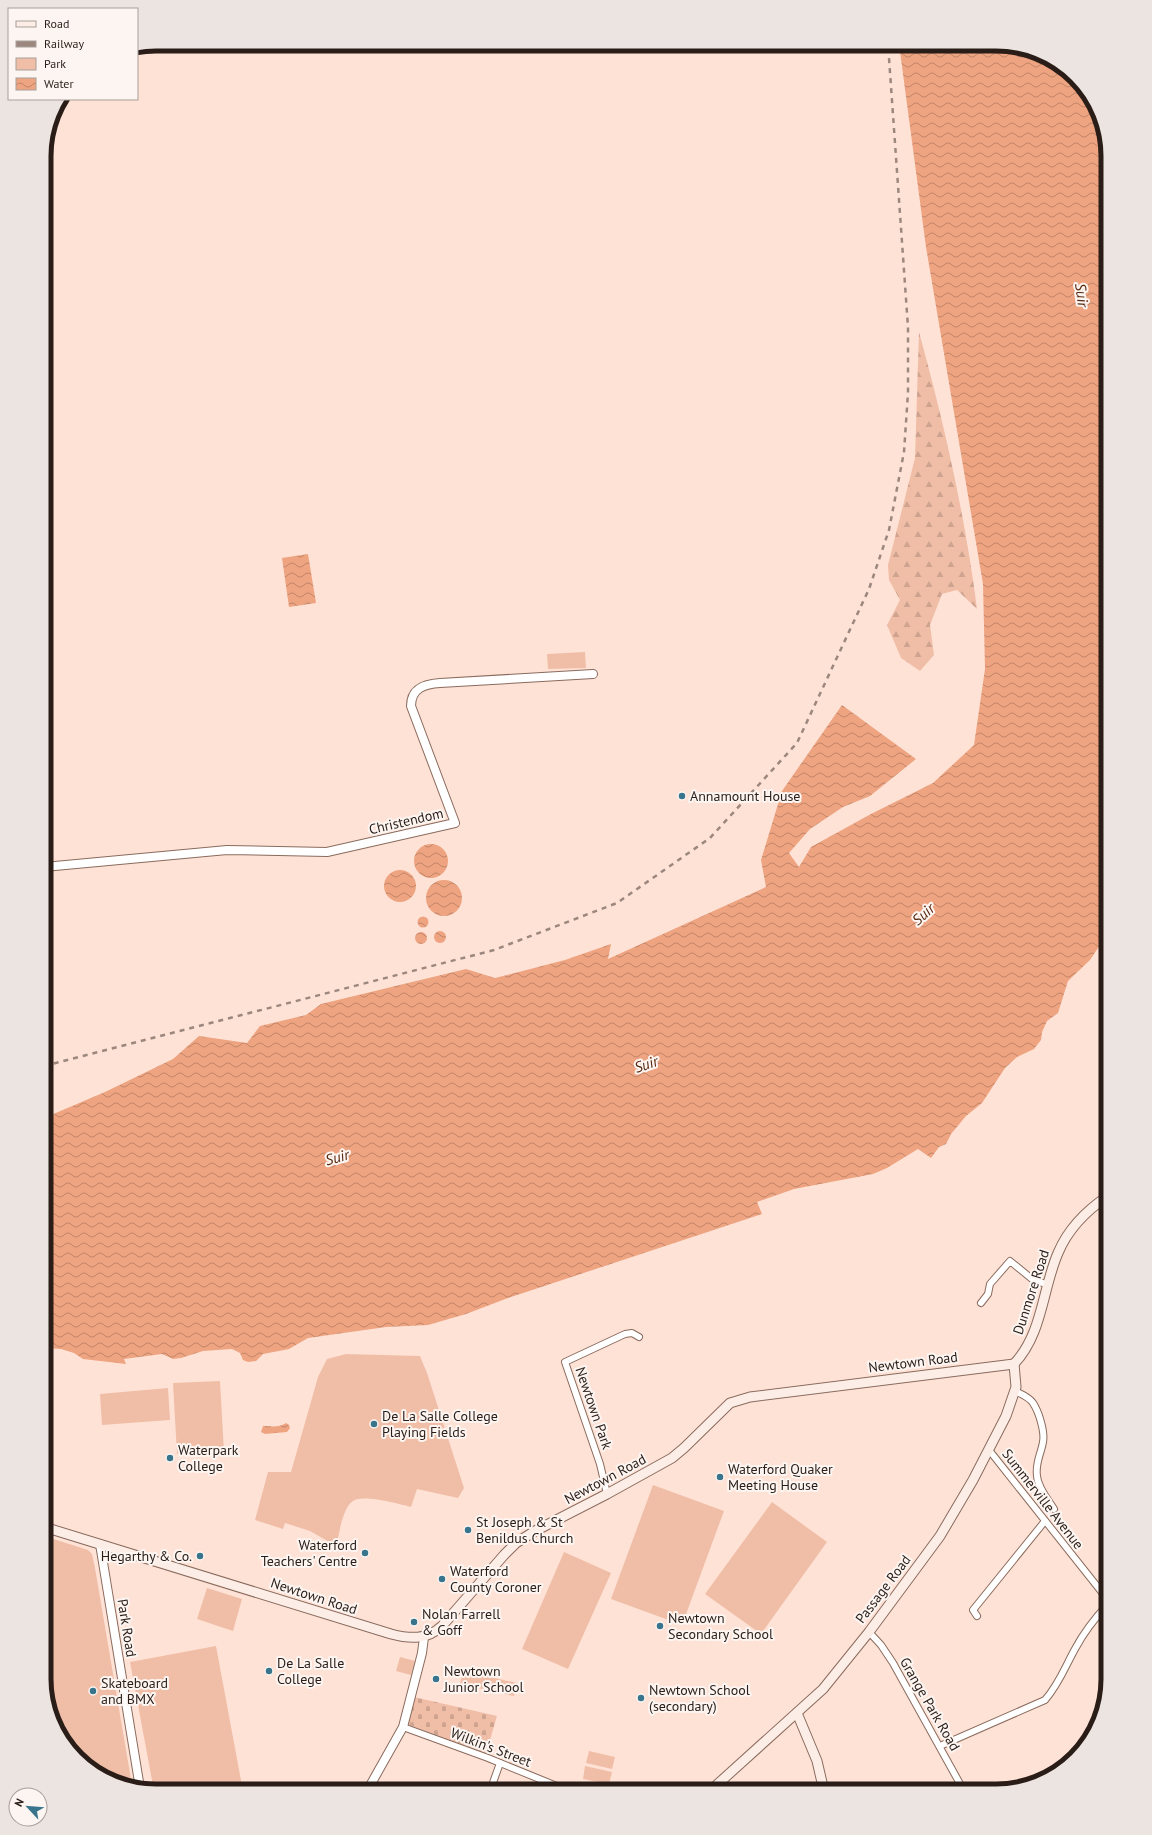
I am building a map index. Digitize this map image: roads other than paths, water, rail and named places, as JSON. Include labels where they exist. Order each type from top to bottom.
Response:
[{"type":"main road","name":"Dunmore Road","points":[[1014,1364],[1025,1351],[1034,1334],[1058,1252],[1068,1235],[1081,1219],[1101,1202]]},
{"type":"main road","name":"Passage Road","points":[[718,1784],[823,1689],[869,1632],[945,1528],[989,1450],[1006,1416],[1015,1391],[1016,1380],[1014,1364]]},
{"type":"main road","name":"Newtown Road","points":[[100,1544],[391,1634],[407,1638],[424,1637],[435,1632],[442,1626],[501,1558],[516,1543],[535,1531],[607,1494],[677,1455],[726,1406],[739,1399],[921,1374],[1014,1364]]},
{"type":"main road","points":[[51,1529],[100,1544]]},
{"type":"main road","points":[[798,1713],[817,1761],[822,1784]]},
{"type":"street","name":"Christendom","points":[[51,866],[227,850],[327,852],[455,823],[411,706],[411,698],[417,689],[426,684],[593,674]]},
{"type":"street","points":[[981,1303],[988,1294],[990,1284],[1010,1261],[1032,1279],[1048,1285]]},
{"type":"street","name":"Newtown Park","points":[[607,1494],[600,1464],[565,1362],[625,1334],[632,1333],[638,1337]]},
{"type":"street","points":[[1015,1391],[1027,1397],[1033,1403],[1037,1412],[1044,1442],[1036,1466],[1037,1476],[1040,1486],[1054,1509]]},
{"type":"street","name":"Summerville Avenue","points":[[989,1450],[1101,1591]]},
{"type":"street","points":[[977,1616],[972,1610],[1045,1521]]},
{"type":"street","name":"Park Road","points":[[100,1544],[139,1782]]},
{"type":"street","points":[[940,1746],[1045,1700],[1054,1690],[1063,1675],[1075,1649],[1090,1624],[1101,1612]]},
{"type":"street","name":"Grange Park Road","points":[[869,1632],[886,1652],[960,1784]]},
{"type":"street","points":[[371,1784],[404,1727],[422,1653],[424,1637]]},
{"type":"street","name":"Wilkin's Street","points":[[404,1727],[552,1784]]},
{"type":"street","points":[[492,1784],[500,1763]]},
{"type":"water","name":"Suir","points":[[900,51],[1003,51],[1016,53],[1042,62],[1065,77],[1075,87],[1090,110],[1097,129],[1101,156],[1101,944],[1090,960],[1068,981],[1058,1013],[1047,1021],[1042,1032],[1041,1040],[1034,1049],[1017,1057],[1005,1068],[982,1103],[966,1116],[951,1134],[946,1144],[939,1147],[931,1158],[918,1149],[887,1168],[873,1174],[794,1189],[757,1202],[762,1214],[508,1298],[466,1314],[428,1325],[386,1327],[308,1338],[289,1349],[263,1354],[256,1361],[248,1362],[243,1360],[240,1353],[232,1349],[203,1351],[173,1359],[162,1354],[124,1359],[126,1364],[83,1359],[74,1353],[61,1349],[51,1348],[51,1115],[105,1092],[173,1059],[199,1036],[247,1043],[260,1026],[306,1015],[321,1004],[466,969],[495,978],[565,960],[611,944],[608,959],[766,887],[761,860],[782,791],[842,705],[916,759],[870,796],[843,807],[810,829],[789,853],[799,867],[811,847],[871,814],[933,783],[974,745],[985,669],[983,584],[926,247]]},
{"type":"water","points":[[308,554],[316,603],[289,607],[282,558]]},
{"type":"water","points":[[431,844],[443,849],[448,861],[443,873],[431,878],[419,873],[414,861],[419,849]]},
{"type":"water","points":[[397,870],[403,870],[413,877],[416,886],[415,892],[409,899],[403,902],[397,902],[387,895],[384,889],[384,883],[391,873]]},
{"type":"water","points":[[444,880],[457,885],[462,898],[457,911],[444,916],[431,911],[426,898],[431,885]]},
{"type":"water","points":[[421,917],[425,917],[427,918],[427,926],[421,927],[418,924],[418,920]]},
{"type":"water","points":[[438,931],[442,931],[446,937],[442,943],[438,943],[434,939],[434,935]]},
{"type":"water","points":[[423,932],[426,933],[426,943],[419,944],[416,943],[415,936],[416,933]]},
{"type":"water","points":[[286,1423],[290,1428],[287,1432],[265,1434],[261,1432],[263,1426],[278,1426]]},
{"type":"railway","points":[[51,1064],[494,950],[617,903],[710,838],[797,743],[869,589],[889,530],[904,452],[908,393],[908,327],[888,51]]},
{"type":"place","name":"Annamount House","points":[[682,796]]},
{"type":"place","name":"De La Salle College Playing Fields","points":[[374,1424]]},
{"type":"place","name":"Waterpark College","points":[[170,1458]]},
{"type":"place","name":"Waterford Quaker Meeting House","points":[[720,1477]]},
{"type":"place","name":"St Joseph & St Benildus Church","points":[[468,1530]]},
{"type":"place","name":"Waterford Teachers' Centre","points":[[365,1553]]},
{"type":"place","name":"Hegarthy & Co.","points":[[200,1556]]},
{"type":"place","name":"Waterford County Coroner","points":[[442,1579]]},
{"type":"place","name":"Nolan Farrell & Goff","points":[[414,1622]]},
{"type":"place","name":"Newtown Secondary School","points":[[660,1626]]},
{"type":"place","name":"De La Salle College","points":[[269,1671]]},
{"type":"place","name":"Newtown Junior School","points":[[436,1679]]},
{"type":"place","name":"Skateboard and BMX","points":[[93,1691]]},
{"type":"place","name":"Newtown School (secondary)","points":[[641,1698]]}]
